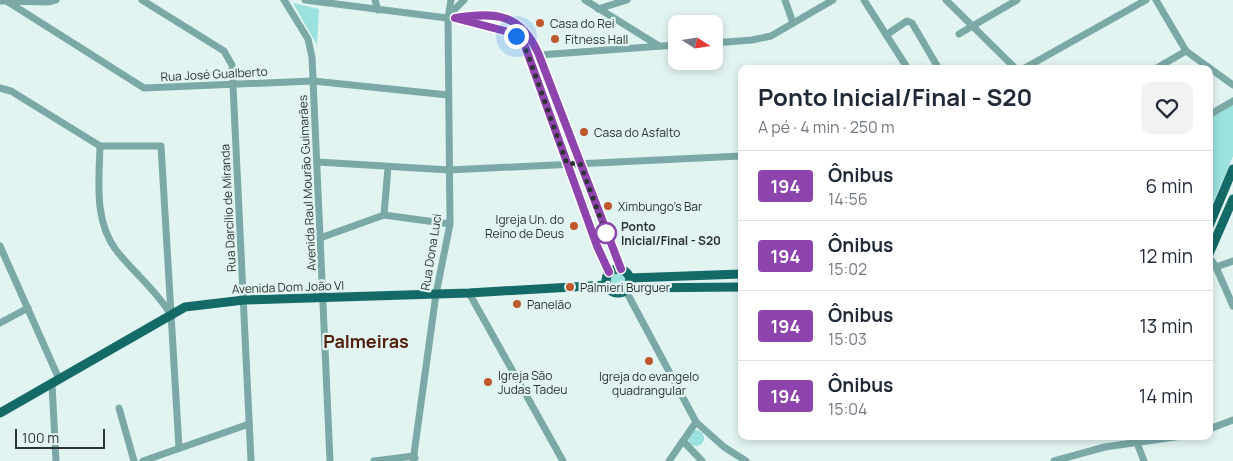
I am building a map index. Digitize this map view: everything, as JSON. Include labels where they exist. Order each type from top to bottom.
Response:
[{"type":"main road","points":[[1213,216],[1233,169]]},
{"type":"main road","points":[[1213,246],[1233,199]]},
{"type":"main road","points":[[628,286],[626,271],[621,269],[609,272],[606,285],[614,293],[628,286],[738,274]]},
{"type":"main road","name":"Avenida Dom João VI","points":[[0,413],[185,307],[244,300],[469,293],[606,285]]},
{"type":"main road","points":[[628,286],[738,287]]},
{"type":"street","name":"Rua José Gualberto","points":[[5,0],[144,88],[313,81],[448,95]]},
{"type":"street","points":[[0,1],[49,2],[56,0]]},
{"type":"street","name":"Rua Darcílio de Miranda","points":[[142,0],[224,51],[232,65],[251,461]]},
{"type":"street","name":"Avenida Raul Mourão Guimarães","points":[[284,0],[308,39],[313,81],[330,461]]},
{"type":"street","points":[[305,0],[450,17],[509,32],[521,41],[527,52],[567,164],[609,272]]},
{"type":"street","points":[[375,0],[378,10]]},
{"type":"street","name":"Rua Dona Luci","points":[[414,459],[436,294],[450,224],[448,95],[451,0]]},
{"type":"street","points":[[450,17],[464,0]]},
{"type":"street","points":[[585,0],[660,46]]},
{"type":"street","points":[[598,8],[627,0]]},
{"type":"street","points":[[785,0],[793,23]]},
{"type":"street","points":[[723,42],[752,40],[770,36],[834,0]]},
{"type":"street","points":[[864,0],[905,65]]},
{"type":"street","points":[[946,0],[1012,65]]},
{"type":"street","points":[[959,34],[974,27],[1017,0]]},
{"type":"street","points":[[1030,65],[1146,0]]},
{"type":"street","points":[[1156,0],[1186,51],[1205,65]]},
{"type":"street","points":[[450,17],[478,15],[497,17],[514,22],[528,34],[539,55],[621,269]]},
{"type":"street","points":[[886,35],[907,21],[912,22],[938,65]]},
{"type":"street","points":[[539,55],[668,46]]},
{"type":"street","points":[[1162,65],[1186,51]]},
{"type":"street","points":[[1213,71],[1233,85]]},
{"type":"street","points":[[0,90],[11,91],[100,146],[161,146],[179,448]]},
{"type":"street","points":[[1213,113],[1233,101]]},
{"type":"street","points":[[100,146],[100,200],[106,232],[116,250],[162,300],[170,315]]},
{"type":"street","points":[[318,162],[449,170],[738,156]]},
{"type":"street","points":[[384,215],[388,167]]},
{"type":"street","points":[[320,238],[384,215],[450,224]]},
{"type":"street","points":[[0,246],[28,308],[56,382],[56,461]]},
{"type":"street","points":[[1216,267],[1233,261]]},
{"type":"street","points":[[1213,262],[1233,306]]},
{"type":"street","points":[[628,286],[696,422],[724,447],[746,461]]},
{"type":"street","points":[[469,293],[563,461]]},
{"type":"street","points":[[0,323],[28,308]]},
{"type":"street","points":[[119,408],[134,461]]},
{"type":"street","points":[[1213,428],[1233,420]]},
{"type":"street","points":[[669,461],[696,422]]},
{"type":"street","points":[[143,461],[249,424]]},
{"type":"street","points":[[1054,461],[1106,448],[1152,440]]},
{"type":"street","points":[[683,441],[702,461]]},
{"type":"street","points":[[1137,442],[1144,461]]},
{"type":"street","points":[[374,461],[414,459]]},
{"type":"shaded area","points":[[293,3],[319,9],[317,45]]},
{"type":"shaded area","points":[[1233,103],[1233,156],[1213,204],[1213,115]]},
{"type":"shaded area","points":[[617,270],[627,277],[628,281],[621,291],[617,292],[607,285],[606,281],[613,271]]},
{"type":"shaded area","points":[[693,430],[699,430],[704,435],[702,444],[693,446],[688,441],[688,435]]},
{"type":"bus line","name":"194","points":[[609,272],[597,246],[525,46],[516,36],[509,32],[476,25],[455,18],[478,15],[504,18],[522,27],[532,40],[621,269]]},
{"type":"place","name":"Casa do Rei","points":[[540,23]]},
{"type":"place","name":"Fitness Hall","points":[[555,39]]},
{"type":"place","name":"Casa do Asfalto","points":[[584,132]]},
{"type":"place","name":"Ximbungo's Bar","points":[[608,206]]},
{"type":"place","name":"Igreja Un. do Reino de Deus","points":[[574,226]]},
{"type":"place","name":"Ponto Inicial/Final - S20","points":[[606,233]]},
{"type":"place","name":"Palmieri Burguer","points":[[570,287]]},
{"type":"place","name":"Panelão","points":[[517,304]]},
{"type":"place","name":"Igreja do evangelo quadrangular","points":[[649,361]]},
{"type":"place","name":"Igreja São Judas Tadeu","points":[[488,382]]},
{"type":"district","name":"Palmeiras","points":[[366,341]]},
{"type":"route","points":[[516,36],[525,46],[567,164],[580,163],[606,233]]}]
